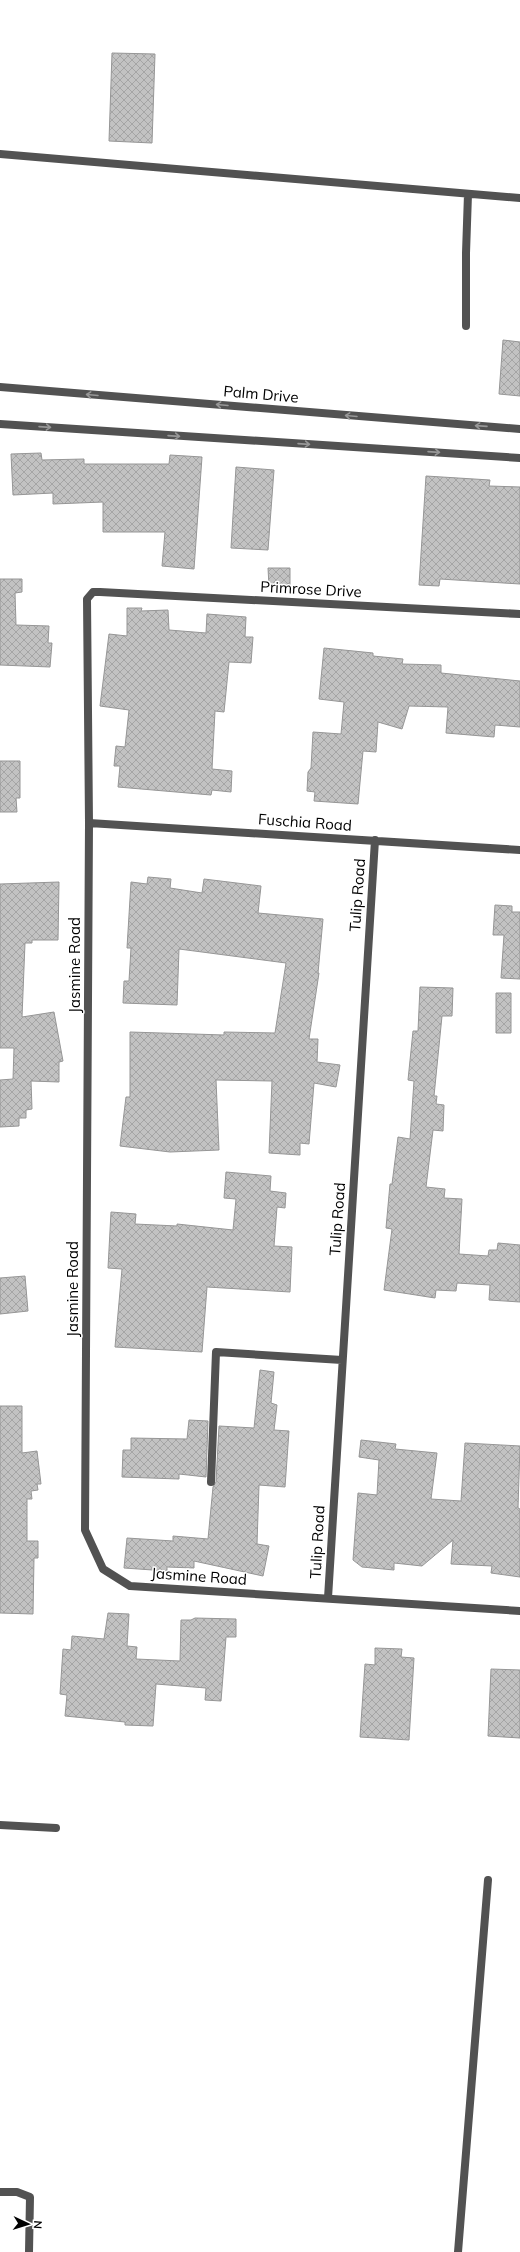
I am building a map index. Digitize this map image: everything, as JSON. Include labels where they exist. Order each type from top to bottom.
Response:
[{"type":"street","points":[[0,154],[520,198]]},
{"type":"street","points":[[466,326],[468,194]]},
{"type":"street","name":"Palm Drive","points":[[0,387],[520,429]]},
{"type":"street","points":[[0,424],[520,458]]},
{"type":"street","name":"Jasmine Road","points":[[100,592],[92,592],[87,599],[88,823],[85,1530],[103,1569],[130,1586],[520,1611]]},
{"type":"street","name":"Primrose Drive","points":[[100,592],[520,614]]},
{"type":"street","name":"Fuschia Road","points":[[88,823],[520,850]]},
{"type":"street","name":"Tulip Road","points":[[328,1598],[374,840]]},
{"type":"street","points":[[211,1482],[216,1352],[342,1360]]},
{"type":"street","points":[[0,1825],[56,1828]]},
{"type":"street","points":[[458,2252],[488,1880]]},
{"type":"street","points":[[0,2192],[17,2192],[30,2198],[30,2252]]},
{"type":"building","points":[[112,53],[155,54],[152,143],[109,141]]},
{"type":"building","points":[[503,340],[520,342],[520,396],[499,394]]},
{"type":"building","points":[[41,453],[42,460],[84,459],[84,464],[169,464],[170,455],[202,457],[194,569],[162,566],[165,532],[103,532],[103,502],[53,504],[53,493],[13,495],[11,454]]},
{"type":"building","points":[[236,467],[274,470],[268,550],[231,548]]},
{"type":"building","points":[[426,476],[490,480],[489,486],[520,487],[520,584],[440,579],[439,586],[419,585]]},
{"type":"building","points":[[268,568],[290,568],[290,585],[269,586]]},
{"type":"building","points":[[0,579],[22,579],[22,592],[15,593],[16,625],[49,626],[48,643],[52,643],[50,667],[0,665]]},
{"type":"building","points":[[127,608],[142,608],[141,611],[168,610],[169,630],[206,633],[207,614],[246,617],[245,637],[253,637],[251,663],[229,662],[224,712],[215,711],[212,769],[232,771],[231,792],[212,790],[211,795],[118,787],[120,766],[114,766],[116,746],[125,747],[129,710],[100,706],[109,634],[127,636]]},
{"type":"building","points":[[324,648],[373,653],[373,656],[403,659],[402,664],[441,665],[441,673],[520,681],[520,727],[495,725],[494,737],[446,733],[448,707],[409,706],[402,729],[378,722],[376,752],[363,751],[358,804],[314,801],[315,792],[307,791],[308,772],[311,768],[313,732],[341,734],[344,702],[319,699]]},
{"type":"building","points":[[0,761],[20,761],[20,798],[16,798],[17,812],[0,812]]},
{"type":"building","points":[[148,877],[171,879],[170,888],[202,893],[204,879],[261,886],[258,913],[323,919],[319,973],[309,1039],[318,1039],[317,1062],[340,1065],[336,1087],[314,1083],[309,1144],[300,1143],[300,1155],[269,1153],[272,1081],[216,1080],[219,1150],[170,1152],[120,1146],[126,1097],[130,1097],[130,1032],[224,1035],[224,1032],[275,1033],[286,963],[179,949],[177,1005],[123,1003],[124,981],[129,981],[131,948],[127,948],[131,882],[147,884]]},
{"type":"building","points":[[59,882],[58,940],[32,940],[32,943],[25,943],[22,1017],[54,1012],[63,1061],[59,1062],[59,1082],[31,1081],[32,1109],[26,1110],[26,1118],[19,1118],[19,1126],[0,1127],[0,1080],[13,1079],[14,1048],[0,1048],[0,884]]},
{"type":"building","points":[[495,905],[512,906],[512,912],[520,912],[520,979],[501,978],[504,935],[493,935]]},
{"type":"building","points":[[420,987],[453,988],[452,1016],[442,1016],[434,1096],[437,1096],[436,1104],[444,1105],[443,1131],[433,1130],[426,1187],[445,1189],[444,1198],[462,1199],[459,1254],[488,1256],[489,1250],[497,1250],[498,1243],[520,1245],[520,1302],[489,1300],[490,1285],[457,1283],[456,1291],[436,1290],[435,1298],[384,1290],[392,1229],[386,1228],[390,1184],[392,1184],[398,1137],[410,1139],[414,1081],[408,1080],[413,1031],[418,1031]]},
{"type":"building","points":[[496,993],[511,993],[511,1033],[496,1033]]},
{"type":"building","points":[[226,1172],[271,1176],[270,1191],[286,1193],[285,1208],[277,1207],[274,1246],[292,1247],[290,1292],[207,1287],[202,1352],[115,1347],[122,1269],[108,1268],[111,1212],[136,1214],[135,1224],[177,1226],[177,1224],[233,1230],[236,1199],[224,1198]]},
{"type":"building","points":[[25,1276],[28,1311],[0,1314],[0,1278]]},
{"type":"building","points":[[260,1370],[274,1372],[271,1403],[277,1405],[274,1430],[289,1431],[285,1487],[259,1485],[257,1544],[269,1546],[263,1576],[194,1561],[194,1568],[167,1567],[167,1571],[124,1568],[127,1538],[173,1541],[173,1536],[208,1539],[213,1487],[216,1482],[219,1426],[254,1428]]},
{"type":"building","points":[[0,1406],[22,1406],[22,1453],[37,1451],[41,1484],[37,1484],[38,1490],[31,1491],[32,1499],[27,1499],[27,1541],[38,1541],[38,1558],[34,1558],[33,1614],[0,1613]]},
{"type":"building","points":[[189,1420],[208,1421],[206,1477],[179,1474],[179,1479],[122,1477],[123,1450],[131,1450],[131,1438],[187,1439]]},
{"type":"building","points":[[361,1440],[396,1444],[395,1449],[437,1453],[431,1499],[461,1501],[465,1443],[520,1446],[518,1508],[520,1509],[520,1577],[491,1573],[492,1566],[451,1564],[453,1540],[422,1566],[394,1563],[394,1570],[362,1567],[353,1560],[358,1493],[377,1495],[379,1460],[359,1457]]},
{"type":"building","points":[[108,1613],[129,1614],[127,1646],[137,1647],[136,1659],[180,1661],[181,1620],[191,1620],[195,1618],[236,1619],[236,1637],[226,1637],[221,1701],[205,1700],[206,1688],[156,1684],[153,1726],[125,1725],[125,1722],[65,1716],[67,1695],[60,1694],[63,1649],[71,1650],[72,1636],[104,1639]]},
{"type":"building","points":[[375,1648],[402,1649],[401,1657],[414,1658],[409,1740],[360,1737],[365,1664],[375,1665]]},
{"type":"building","points":[[491,1669],[520,1670],[520,1738],[488,1736]]}]
